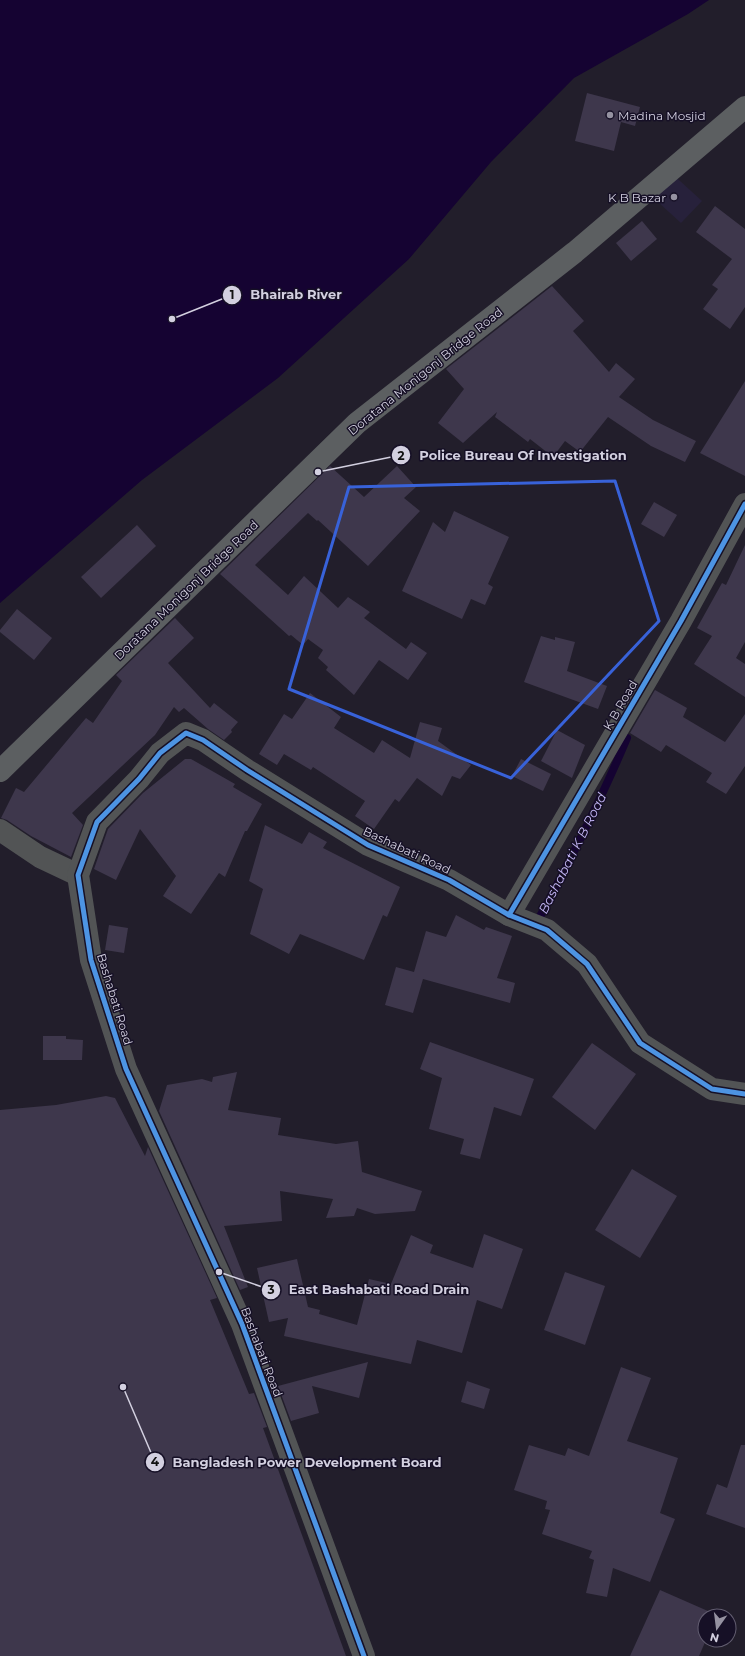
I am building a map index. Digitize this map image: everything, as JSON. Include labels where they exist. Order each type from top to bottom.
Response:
[{"type":"main road","name":"Doratana Monigonj Bridge Road","points":[[0,771],[357,423],[575,252],[745,106]]},
{"type":"street","name":"K B Road","points":[[509,914],[681,621],[745,504]]},
{"type":"street","name":"Bashabati Road","points":[[364,1656],[242,1324],[126,1069],[91,960],[78,875],[85,851],[97,822],[139,779],[160,753],[186,733],[203,740],[247,770],[368,845],[449,880],[509,914],[547,930],[587,964],[640,1043],[712,1088],[745,1094]]},
{"type":"street","points":[[0,830],[40,857],[78,875]]},
{"type":"highlighted area","points":[[615,481],[659,621],[511,778],[289,689],[349,487]]},
{"type":"shaded area","points":[[0,0],[709,0],[688,14],[574,78],[491,162],[409,259],[278,378],[142,480],[0,603]]},
{"type":"shaded area","name":"K B Bazar","points":[[668,170],[702,201],[681,223],[647,192]]},
{"type":"building","name":"Madina Mosjid","points":[[587,93],[640,107],[635,126],[621,122],[614,151],[575,141]]},
{"type":"building","points":[[715,206],[745,229],[745,307],[730,329],[703,309],[718,289],[712,285],[732,259],[696,232]]},
{"type":"building","points":[[642,221],[657,239],[631,261],[616,243]]},
{"type":"building","points":[[552,286],[584,321],[573,331],[609,372],[616,363],[635,379],[619,397],[653,420],[696,441],[685,462],[651,446],[608,417],[580,452],[565,441],[553,457],[530,439],[528,442],[495,417],[497,412],[463,443],[438,423],[464,389],[446,369]]},
{"type":"building","points":[[745,381],[745,476],[700,453]]},
{"type":"building","points":[[330,466],[364,497],[397,466],[416,487],[404,498],[420,511],[368,566],[318,520],[317,521],[308,513],[255,565],[288,595],[304,576],[338,608],[348,597],[370,612],[364,618],[406,649],[411,642],[427,653],[408,680],[379,660],[354,695],[326,670],[328,667],[318,658],[323,650],[308,639],[303,645],[291,635],[289,636],[220,574]]},
{"type":"building","points":[[654,502],[677,515],[664,537],[641,524]]},
{"type":"building","points":[[454,511],[509,537],[488,584],[493,587],[485,605],[471,599],[462,619],[402,591],[433,522],[445,532]]},
{"type":"building","points":[[137,525],[156,546],[101,598],[81,577]]},
{"type":"building","points":[[745,545],[745,642],[736,658],[745,664],[745,697],[694,664],[712,636],[697,628],[722,583],[726,585]]},
{"type":"building","points":[[17,609],[52,638],[34,660],[0,632]]},
{"type":"building","points":[[175,618],[194,638],[168,663],[210,708],[214,703],[238,722],[231,730],[232,732],[224,740],[208,729],[184,708],[179,712],[174,707],[155,735],[72,813],[83,825],[71,857],[1,818],[16,788],[24,792],[86,718],[93,723],[122,681],[116,675]]},
{"type":"building","points":[[541,636],[555,640],[555,637],[575,642],[567,671],[607,686],[598,709],[524,682]]},
{"type":"building","points":[[655,690],[687,708],[683,717],[725,742],[745,714],[745,766],[726,794],[706,782],[712,773],[666,745],[661,752],[630,733]]},
{"type":"building","points":[[310,693],[341,717],[334,728],[374,753],[382,740],[410,758],[420,722],[442,728],[438,741],[471,765],[460,779],[452,776],[442,796],[417,778],[399,802],[395,799],[374,829],[355,816],[365,801],[313,767],[311,770],[284,754],[277,765],[259,754],[284,714],[292,719]]},
{"type":"building","points":[[557,730],[585,745],[572,778],[541,761]]},
{"type":"building","points":[[185,759],[191,759],[235,784],[233,787],[262,804],[247,831],[245,831],[225,877],[219,873],[191,914],[163,896],[176,876],[140,829],[116,880],[94,869],[108,829],[143,793]]},
{"type":"building","points":[[521,759],[551,774],[543,791],[512,776]]},
{"type":"building","points":[[265,825],[302,844],[309,832],[327,842],[323,848],[400,887],[387,917],[383,915],[364,960],[300,934],[289,954],[250,934],[263,889],[249,881]]},
{"type":"building","points":[[456,915],[484,930],[486,927],[512,936],[497,978],[515,983],[510,1003],[423,979],[413,1013],[385,1005],[396,967],[414,972],[426,931],[446,937]]},
{"type":"building","points":[[109,925],[128,928],[124,953],[105,950]]},
{"type":"building","points":[[43,1036],[66,1036],[66,1039],[83,1040],[82,1060],[43,1060]]},
{"type":"building","points":[[430,1042],[534,1079],[521,1116],[494,1107],[480,1159],[460,1154],[464,1139],[429,1129],[442,1078],[420,1069]]},
{"type":"building","points":[[592,1043],[636,1074],[595,1130],[552,1097]]},
{"type":"building","points":[[237,1072],[228,1110],[281,1118],[278,1135],[336,1144],[358,1141],[362,1172],[422,1191],[415,1211],[375,1214],[357,1208],[354,1216],[326,1218],[333,1199],[280,1191],[282,1221],[224,1226],[248,1287],[240,1290],[159,1111],[167,1085],[202,1079],[212,1082],[213,1077]]},
{"type":"building","points":[[106,1096],[115,1098],[145,1156],[148,1147],[217,1298],[210,1300],[249,1394],[254,1393],[267,1427],[263,1428],[346,1656],[0,1656],[0,1110],[56,1105]]},
{"type":"building","points":[[632,1169],[677,1196],[640,1258],[595,1230]]},
{"type":"building","points":[[484,1234],[523,1249],[502,1309],[477,1300],[462,1353],[417,1340],[411,1364],[284,1336],[288,1318],[269,1322],[257,1268],[297,1259],[308,1307],[320,1310],[319,1314],[357,1325],[369,1279],[391,1284],[411,1235],[433,1245],[430,1253],[473,1268]]},
{"type":"building","points":[[565,1272],[605,1286],[585,1345],[544,1330]]},
{"type":"building","points":[[368,1362],[359,1398],[312,1386],[319,1413],[291,1421],[278,1386]]},
{"type":"building","points":[[621,1367],[651,1378],[627,1441],[678,1458],[660,1513],[675,1519],[650,1582],[613,1568],[607,1597],[586,1593],[594,1560],[589,1558],[592,1551],[542,1534],[550,1510],[545,1509],[547,1501],[514,1490],[529,1445],[565,1456],[568,1448],[589,1456]]},
{"type":"building","points":[[467,1381],[490,1389],[484,1409],[461,1402]]},
{"type":"building","points":[[741,1445],[745,1445],[745,1528],[706,1514],[717,1484],[727,1488]]},
{"type":"building","points":[[660,1590],[701,1608],[697,1608],[697,1648],[702,1648],[699,1656],[630,1656]]},
{"type":"waterway","name":"Bashabati K B Road","points":[[536,924],[584,832],[627,738]]},
{"type":"cycle path","points":[[509,915],[681,621],[745,504]]},
{"type":"cycle path","points":[[364,1656],[242,1324],[126,1069],[91,960],[78,875],[97,822],[139,779],[160,753],[186,733],[203,740],[247,770],[368,845],[449,880],[509,915],[547,930],[587,964],[640,1043],[712,1089],[745,1094]]},
{"type":"place","name":"Madina Mosjid","points":[[610,115]]},
{"type":"place","name":"K B Bazar","points":[[674,197]]},
{"type":"place","name":"Bhairab River","points":[[172,319]]},
{"type":"place","name":"Police Bureau Of Investigation","points":[[318,472]]},
{"type":"place","name":"East Bashabati Road Drain","points":[[219,1272]]},
{"type":"place","name":"Bangladesh Power Development Board","points":[[123,1387]]}]
